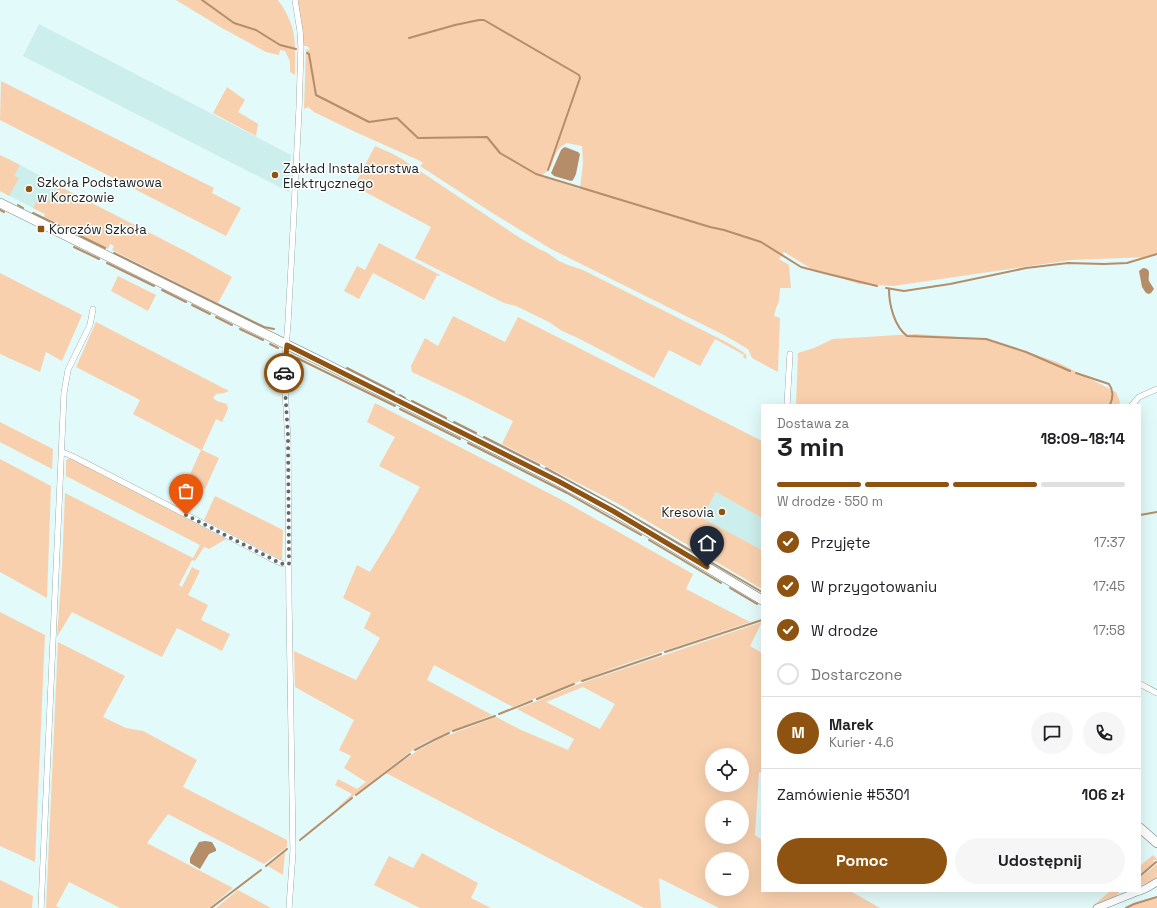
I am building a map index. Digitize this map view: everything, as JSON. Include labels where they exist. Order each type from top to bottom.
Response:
[{"type":"main road","points":[[0,203],[558,481],[613,511],[761,599]]},
{"type":"main road","points":[[1141,829],[1157,843]]},
{"type":"street","points":[[290,908],[293,850],[288,436],[284,379],[287,345],[301,47],[295,0]]},
{"type":"street","points":[[41,908],[63,406],[66,381],[70,366],[90,325],[93,309]]},
{"type":"street","points":[[787,404],[790,354]]},
{"type":"street","points":[[1133,404],[1139,397],[1157,389]]},
{"type":"street","points":[[62,452],[276,561],[283,564],[289,564]]},
{"type":"street","points":[[1141,685],[1157,693]]},
{"type":"street","points":[[1142,890],[1157,882]]},
{"type":"street","points":[[1142,890],[1157,886]]},
{"type":"street","points":[[1097,908],[1137,892]]},
{"type":"shaded area","points":[[176,0],[278,0],[292,27],[295,44],[295,75],[290,72],[290,61],[285,51],[280,50],[279,55],[266,52],[222,28]]},
{"type":"shaded area","points":[[298,0],[1157,0],[1157,255],[1148,257],[1071,260],[893,286],[859,284],[810,268],[784,252],[779,259],[789,265],[791,288],[780,288],[779,301],[774,316],[780,318],[778,372],[752,358],[748,349],[724,335],[551,249],[420,166],[423,163],[418,160],[351,130],[314,112],[308,107],[304,109],[306,51],[307,49],[310,49],[307,46],[303,46]],"holes":[[[567,143],[582,146],[583,163],[580,189],[540,176],[548,171],[552,166],[559,149]]]},
{"type":"shaded area","points":[[39,24],[291,155],[289,192],[23,56]]},
{"type":"shaded area","points":[[1,81],[214,188],[212,193],[241,208],[226,236],[0,120]]},
{"type":"shaded area","points":[[227,87],[245,100],[238,112],[258,124],[256,136],[213,113]]},
{"type":"shaded area","points":[[375,146],[402,159],[520,238],[559,261],[583,270],[730,344],[747,356],[745,359],[743,357],[744,355],[715,339],[700,366],[669,350],[654,378],[562,331],[549,322],[516,306],[504,303],[415,258],[431,227],[354,186]]},
{"type":"shaded area","points":[[565,147],[580,154],[576,174],[571,181],[554,176],[551,173],[561,150]]},
{"type":"shaded area","points":[[0,155],[20,165],[14,176],[19,178],[9,196],[0,191]]},
{"type":"shaded area","name":"Szkoła Podstawowa w Korczowie","points":[[7,158],[59,186],[45,214],[0,191],[0,172]]},
{"type":"shaded area","points":[[59,186],[232,277],[218,303],[112,250],[114,246],[110,244],[108,249],[44,217],[45,214],[33,208],[40,195],[52,201]]},
{"type":"shaded area","points":[[379,243],[440,275],[437,275],[424,300],[373,273],[359,299],[344,291],[357,266],[365,270]]},
{"type":"shaded area","points":[[1143,268],[1148,269],[1149,281],[1154,289],[1149,294],[1146,293],[1142,287],[1139,271]]},
{"type":"shaded area","points":[[0,273],[82,315],[62,361],[46,352],[40,372],[0,354]]},
{"type":"shaded area","points":[[118,276],[156,295],[148,311],[111,291]]},
{"type":"shaded area","points":[[453,316],[505,342],[518,317],[761,440],[761,517],[716,492],[702,518],[761,549],[761,588],[617,503],[502,444],[513,421],[412,372],[411,366],[425,338],[438,346]]},
{"type":"shaded area","points":[[96,322],[229,391],[216,394],[213,398],[227,404],[228,409],[222,422],[216,419],[202,450],[219,458],[205,489],[187,481],[201,450],[133,414],[140,400],[76,367]]},
{"type":"shaded area","points":[[915,334],[988,339],[1057,362],[1116,392],[1120,402],[1119,404],[796,404],[798,353],[814,348],[833,339]]},
{"type":"shaded area","points":[[375,403],[560,499],[693,574],[686,589],[750,622],[619,666],[513,707],[434,665],[427,680],[492,715],[428,741],[414,749],[338,808],[352,794],[335,785],[338,779],[357,789],[366,782],[344,768],[351,756],[339,750],[354,720],[295,687],[294,651],[356,680],[380,638],[364,628],[371,613],[343,598],[357,565],[370,572],[420,487],[379,466],[395,437],[367,422]]},
{"type":"shaded area","points":[[0,422],[53,449],[52,469],[0,442]]},
{"type":"shaded area","points":[[70,458],[226,539],[209,549],[204,547],[195,561],[192,560],[179,585],[182,587],[192,567],[200,571],[188,595],[208,605],[201,620],[230,634],[222,651],[177,628],[162,657],[72,612],[57,637],[65,493],[193,558],[200,545],[66,476],[66,460]]},
{"type":"shaded area","points":[[0,459],[51,486],[47,598],[0,572]]},
{"type":"shaded area","points":[[716,492],[761,517],[761,549],[702,519]]},
{"type":"shaded area","points":[[215,496],[283,530],[282,560],[204,520]]},
{"type":"shaded area","points":[[0,612],[45,635],[35,862],[0,846]]},
{"type":"shaded area","points":[[761,622],[750,646],[761,652],[761,773],[759,772],[755,835],[761,839],[761,892],[852,892],[880,908],[719,908],[659,878],[661,908],[644,908],[386,773],[417,751],[441,738],[496,717],[519,729],[568,750],[574,739],[517,709],[579,684]],"holes":[[[583,687],[615,704],[600,729],[546,702]]]},
{"type":"shaded area","points":[[58,642],[125,676],[103,717],[126,728],[143,731],[197,760],[183,787],[287,840],[287,847],[264,864],[168,814],[147,843],[233,888],[209,908],[120,908],[69,882],[56,906],[60,908],[46,908]]},
{"type":"shaded area","points":[[199,842],[212,842],[216,851],[209,854],[200,869],[190,863],[190,858]]},
{"type":"shaded area","points":[[285,852],[283,875],[268,866]]},
{"type":"shaded area","points":[[422,853],[478,883],[471,898],[491,908],[420,908],[374,885],[389,856],[413,868]]},
{"type":"shaded area","points":[[1153,855],[1157,859],[1157,861],[1153,860],[1154,862],[1141,874],[1141,865]]},
{"type":"shaded area","points":[[1157,864],[1157,879],[1141,886],[1141,877]]},
{"type":"shaded area","points":[[0,880],[33,896],[32,908],[0,908]]},
{"type":"shaded area","points":[[238,890],[271,908],[216,908]]},
{"type":"shaded area","points":[[1109,892],[1119,892],[1116,896],[1093,906]]},
{"type":"shaded area","points":[[1157,898],[1157,908],[1128,908],[1134,905]]},
{"type":"waterway","points":[[202,0],[234,23],[256,30],[280,45],[296,49]]},
{"type":"waterway","points":[[409,38],[455,25],[484,20],[579,75],[580,78],[548,170]]},
{"type":"waterway","points":[[307,53],[309,54],[316,95],[369,122],[397,118],[418,138],[487,137],[500,153],[536,174],[761,242],[801,267],[877,286]]},
{"type":"waterway","points":[[18,205],[23,208]]},
{"type":"waterway","points":[[0,210],[4,212]]},
{"type":"waterway","points":[[33,213],[105,248]]},
{"type":"waterway","points":[[74,247],[99,259]]},
{"type":"waterway","points":[[114,253],[264,327],[274,329]]},
{"type":"waterway","points":[[886,288],[904,291],[950,284],[1026,268],[1068,263],[1127,263],[1157,254]]},
{"type":"waterway","points":[[107,263],[154,286]]},
{"type":"waterway","points":[[889,289],[893,314],[902,332],[907,336],[986,339],[1026,352],[1070,371]]},
{"type":"waterway","points":[[162,290],[186,302]]},
{"type":"waterway","points":[[192,305],[210,314]]},
{"type":"waterway","points":[[216,317],[232,325]]},
{"type":"waterway","points":[[240,329],[263,340]]},
{"type":"waterway","points":[[270,344],[278,348]]},
{"type":"waterway","points":[[297,358],[395,406]]},
{"type":"waterway","points":[[347,368],[394,392]]},
{"type":"waterway","points":[[1076,373],[1109,384],[1112,389],[1110,404]]},
{"type":"waterway","points":[[400,395],[405,398]]},
{"type":"waterway","points":[[412,401],[446,418]]},
{"type":"waterway","points":[[400,409],[460,439]]},
{"type":"waterway","points":[[454,422],[476,433]]},
{"type":"waterway","points":[[484,437],[539,465]]},
{"type":"waterway","points":[[468,443],[567,493],[641,535]]},
{"type":"waterway","points":[[546,468],[761,591]]},
{"type":"waterway","points":[[1141,515],[1157,512]]},
{"type":"waterway","points":[[649,540],[721,583]]},
{"type":"waterway","points":[[730,588],[757,604]]},
{"type":"waterway","points":[[665,652],[761,620]]},
{"type":"waterway","points":[[582,681],[661,654]]},
{"type":"waterway","points":[[537,699],[574,684]]},
{"type":"waterway","points":[[499,714],[532,701]]},
{"type":"waterway","points":[[453,731],[495,716]]},
{"type":"waterway","points":[[415,750],[449,733]]},
{"type":"waterway","points":[[356,795],[410,754]]},
{"type":"waterway","points":[[300,840],[352,798]]},
{"type":"waterway","points":[[266,866],[287,849]]},
{"type":"waterway","points":[[1141,875],[1156,862]]},
{"type":"waterway","points":[[211,908],[261,870]]},
{"type":"waterway","points":[[1126,908],[1157,897]]},
{"type":"way so far","points":[[186,515],[276,561],[283,564],[289,564],[288,417],[284,373]]},
{"type":"place","name":"Zakład Instalatorstwa Elektrycznego","points":[[275,175]]},
{"type":"place","name":"Szkoła Podstawowa w Korczowie","points":[[29,189]]},
{"type":"place","name":"Korczów Szkoła","points":[[41,229]]},
{"type":"place","name":"Kresovia","points":[[722,512]]},
{"type":"route","points":[[284,373],[287,345],[558,481],[613,511],[707,567]]}]
